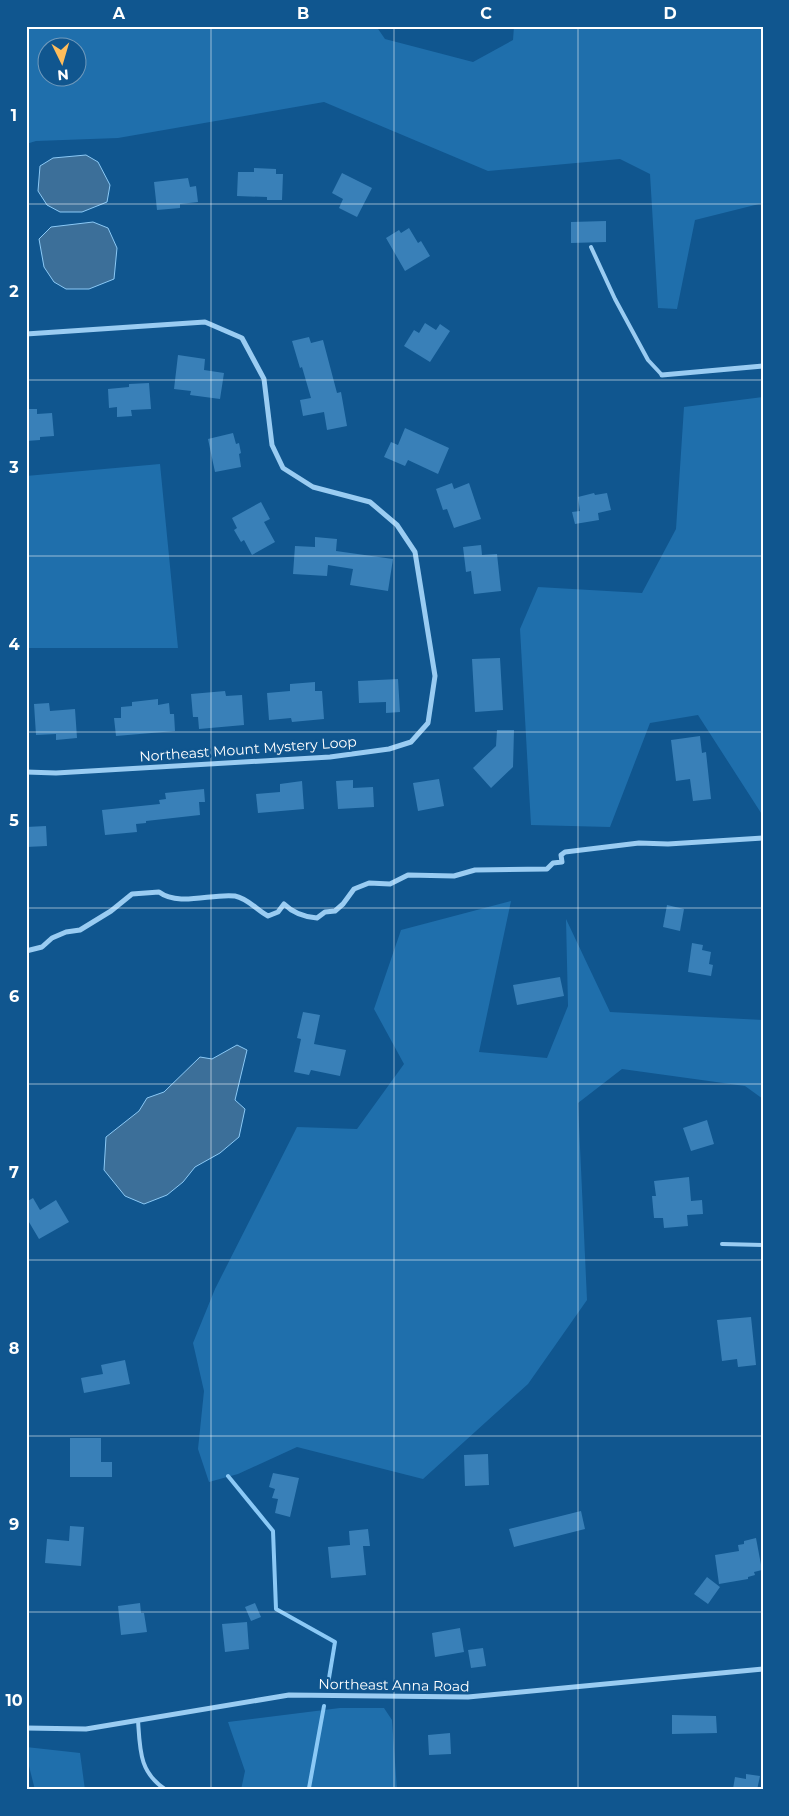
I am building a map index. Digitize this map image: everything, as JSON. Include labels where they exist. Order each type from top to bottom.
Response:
[{"type":"street","name":"Northeast Mount Mystery Loop","points":[[26,334],[205,322],[242,338],[264,379],[272,445],[283,468],[313,487],[370,502],[397,524],[414,552],[435,676],[428,723],[411,742],[389,749],[330,758],[56,773],[26,772]]},
{"type":"street","points":[[662,375],[763,366]]},
{"type":"street","points":[[26,951],[42,947],[52,938],[66,932],[80,930],[132,894],[159,892],[166,898],[196,899],[213,896],[234,896],[241,898],[268,916],[278,912],[284,904],[293,912],[307,918],[317,918],[325,912],[335,911],[344,904],[354,889],[369,882],[390,884],[408,875],[454,876],[475,870],[547,868],[553,863],[562,862],[561,855],[565,852],[590,850],[600,847],[639,843],[668,844],[763,838]]},
{"type":"street","name":"Northeast Anna Road","points":[[26,1728],[86,1729],[289,1695],[468,1697],[763,1669]]},
{"type":"lane","points":[[591,247],[615,299],[648,360],[662,375]]},
{"type":"lane","points":[[722,1244],[763,1245]]},
{"type":"lane","points":[[138,1720],[141,1754],[148,1774],[166,1790]]},
{"type":"shaded area","points":[[26,26],[376,26],[385,39],[473,62],[513,40],[514,26],[763,26],[763,203],[695,220],[677,309],[658,308],[650,174],[620,159],[488,171],[324,102],[118,138],[36,141],[26,144]]},
{"type":"shaded area","points":[[86,155],[98,162],[110,185],[107,202],[82,212],[60,212],[47,205],[38,191],[40,166],[53,158]]},
{"type":"shaded area","points":[[93,222],[108,228],[117,248],[114,279],[89,289],[66,289],[54,282],[44,267],[39,239],[51,227]]},
{"type":"shaded area","points":[[763,397],[763,816],[698,715],[650,723],[610,827],[531,825],[520,629],[538,587],[642,593],[676,529],[684,407]]},
{"type":"shaded area","points":[[160,464],[178,648],[26,648],[26,476]]},
{"type":"shaded area","points":[[511,901],[479,1052],[547,1058],[568,1006],[566,919],[610,1012],[763,1020],[763,1099],[745,1086],[622,1069],[578,1103],[587,1300],[528,1384],[423,1479],[297,1447],[238,1474],[209,1482],[198,1449],[204,1391],[193,1343],[215,1289],[297,1127],[357,1129],[404,1064],[374,1009],[401,930]]},
{"type":"shaded area","points":[[237,1045],[247,1050],[235,1100],[245,1109],[239,1137],[220,1153],[195,1167],[183,1182],[167,1195],[144,1204],[125,1196],[104,1170],[106,1137],[139,1111],[147,1098],[164,1092],[200,1057],[212,1059]]},
{"type":"shaded area","points":[[340,1708],[384,1708],[392,1720],[397,1790],[241,1790],[245,1771],[228,1722]]},
{"type":"shaded area","points":[[26,1747],[80,1753],[85,1790],[35,1790]]},
{"type":"building","points":[[254,168],[276,169],[276,174],[283,174],[282,200],[267,200],[267,197],[237,196],[238,172],[254,172]]},
{"type":"building","points":[[342,173],[372,188],[357,217],[339,208],[343,199],[332,193]]},
{"type":"building","points":[[188,178],[190,187],[196,186],[198,202],[180,204],[180,208],[157,210],[154,182]]},
{"type":"building","points":[[606,221],[606,242],[571,243],[571,222]]},
{"type":"building","points":[[409,228],[418,243],[421,241],[430,256],[405,271],[386,238],[399,230],[401,233]]},
{"type":"building","points":[[425,323],[436,330],[440,324],[450,331],[430,362],[404,346],[414,330],[419,333]]},
{"type":"building","points":[[309,337],[311,343],[323,340],[337,393],[341,392],[347,426],[327,430],[324,412],[303,416],[300,400],[311,398],[292,341]]},
{"type":"building","points":[[178,355],[205,359],[204,370],[224,373],[220,399],[190,395],[191,391],[174,389]]},
{"type":"building","points":[[149,383],[151,409],[131,410],[132,416],[117,417],[117,407],[109,408],[108,389],[129,387],[129,384]]},
{"type":"building","points":[[26,409],[37,409],[37,414],[52,413],[54,436],[26,441]]},
{"type":"building","points":[[405,428],[449,448],[438,474],[408,460],[405,466],[384,457],[391,442],[398,445]]},
{"type":"building","points":[[233,433],[236,444],[239,443],[241,467],[215,472],[208,439]]},
{"type":"building","points":[[452,483],[454,489],[469,483],[481,519],[454,528],[447,509],[443,510],[436,489]]},
{"type":"building","points":[[594,493],[595,495],[607,493],[611,510],[598,513],[599,520],[575,524],[572,512],[580,511],[578,497]]},
{"type":"building","points":[[261,502],[270,519],[264,522],[275,542],[252,555],[244,540],[241,542],[234,530],[237,528],[232,518]]},
{"type":"building","points":[[315,537],[337,539],[336,551],[393,559],[388,591],[350,585],[353,569],[328,565],[327,576],[293,574],[295,546],[315,547]]},
{"type":"building","points":[[481,545],[482,555],[497,554],[501,591],[474,594],[471,571],[466,572],[463,547]]},
{"type":"building","points":[[500,658],[503,710],[475,712],[472,659]]},
{"type":"building","points":[[398,679],[400,712],[386,713],[386,702],[359,703],[358,681]]},
{"type":"building","points":[[315,682],[315,691],[322,691],[324,719],[292,722],[291,718],[269,720],[267,693],[290,691],[290,684]]},
{"type":"building","points":[[225,691],[226,696],[242,695],[244,725],[199,729],[198,717],[193,717],[191,694]]},
{"type":"building","points":[[158,699],[158,705],[169,703],[170,714],[174,714],[175,731],[116,736],[114,718],[121,718],[121,707],[132,706],[132,702]]},
{"type":"building","points":[[49,703],[50,711],[75,709],[77,738],[56,740],[56,734],[36,735],[34,704]]},
{"type":"building","points":[[497,730],[514,730],[513,767],[491,788],[473,768],[496,746]]},
{"type":"building","points":[[700,736],[702,753],[706,752],[711,799],[693,801],[690,779],[676,781],[671,740]]},
{"type":"building","points":[[439,779],[444,806],[418,811],[413,783]]},
{"type":"building","points":[[353,780],[353,788],[373,787],[374,807],[338,809],[336,781]]},
{"type":"building","points":[[302,781],[304,809],[258,813],[256,794],[280,792],[280,784]]},
{"type":"building","points":[[204,789],[205,802],[199,802],[200,815],[146,821],[146,823],[136,824],[137,832],[105,835],[102,810],[160,804],[159,800],[166,799],[165,793]]},
{"type":"building","points":[[46,826],[47,846],[26,847],[26,827]]},
{"type":"building","points":[[667,905],[684,909],[680,931],[663,927]]},
{"type":"building","points":[[692,943],[703,945],[702,950],[711,952],[709,964],[713,965],[711,976],[688,972]]},
{"type":"building","points":[[560,977],[564,996],[517,1005],[513,985]]},
{"type":"building","points":[[303,1012],[320,1015],[314,1044],[346,1050],[340,1076],[311,1070],[309,1075],[294,1072],[301,1039],[297,1038]]},
{"type":"building","points":[[707,1120],[714,1144],[691,1151],[683,1128]]},
{"type":"building","points":[[689,1177],[691,1201],[702,1200],[703,1214],[687,1215],[688,1226],[664,1228],[663,1218],[654,1218],[652,1196],[656,1196],[654,1181]]},
{"type":"building","points":[[33,1198],[40,1210],[56,1200],[69,1222],[39,1239],[26,1217],[26,1202]]},
{"type":"building","points":[[751,1317],[756,1365],[738,1367],[737,1359],[722,1361],[717,1320]]},
{"type":"building","points":[[125,1360],[130,1384],[84,1393],[81,1378],[103,1374],[101,1365]]},
{"type":"building","points":[[70,1438],[101,1438],[101,1462],[112,1462],[112,1477],[70,1477]]},
{"type":"building","points":[[488,1454],[489,1485],[465,1486],[464,1455]]},
{"type":"building","points":[[273,1473],[299,1478],[290,1517],[275,1513],[278,1499],[272,1498],[275,1489],[269,1487]]},
{"type":"building","points":[[581,1511],[585,1529],[514,1547],[509,1529]]},
{"type":"building","points":[[70,1526],[84,1527],[81,1566],[45,1563],[47,1539],[69,1541]]},
{"type":"building","points":[[368,1529],[370,1546],[363,1546],[366,1575],[331,1578],[328,1547],[350,1545],[349,1531]]},
{"type":"building","points":[[756,1538],[762,1570],[754,1572],[755,1575],[748,1577],[748,1579],[719,1584],[715,1555],[739,1551],[738,1545],[744,1544],[744,1541]]},
{"type":"building","points":[[707,1577],[720,1587],[708,1604],[694,1594]]},
{"type":"building","points":[[140,1603],[141,1613],[144,1613],[147,1632],[121,1635],[118,1606]]},
{"type":"building","points":[[255,1603],[261,1617],[251,1621],[245,1607]]},
{"type":"building","points":[[247,1622],[249,1649],[225,1652],[222,1624]]},
{"type":"building","points":[[460,1628],[464,1652],[435,1657],[432,1633]]},
{"type":"building","points":[[483,1648],[486,1666],[471,1668],[468,1650]]},
{"type":"building","points":[[672,1715],[716,1716],[717,1733],[672,1734]]},
{"type":"building","points":[[450,1733],[451,1754],[429,1755],[428,1735]]},
{"type":"building","points":[[746,1774],[760,1776],[757,1790],[733,1789],[735,1777],[746,1779]]},
{"type":"waterway","points":[[228,1476],[273,1531],[276,1609],[335,1642],[328,1684]]},
{"type":"waterway","points":[[308,1790],[324,1706]]}]
